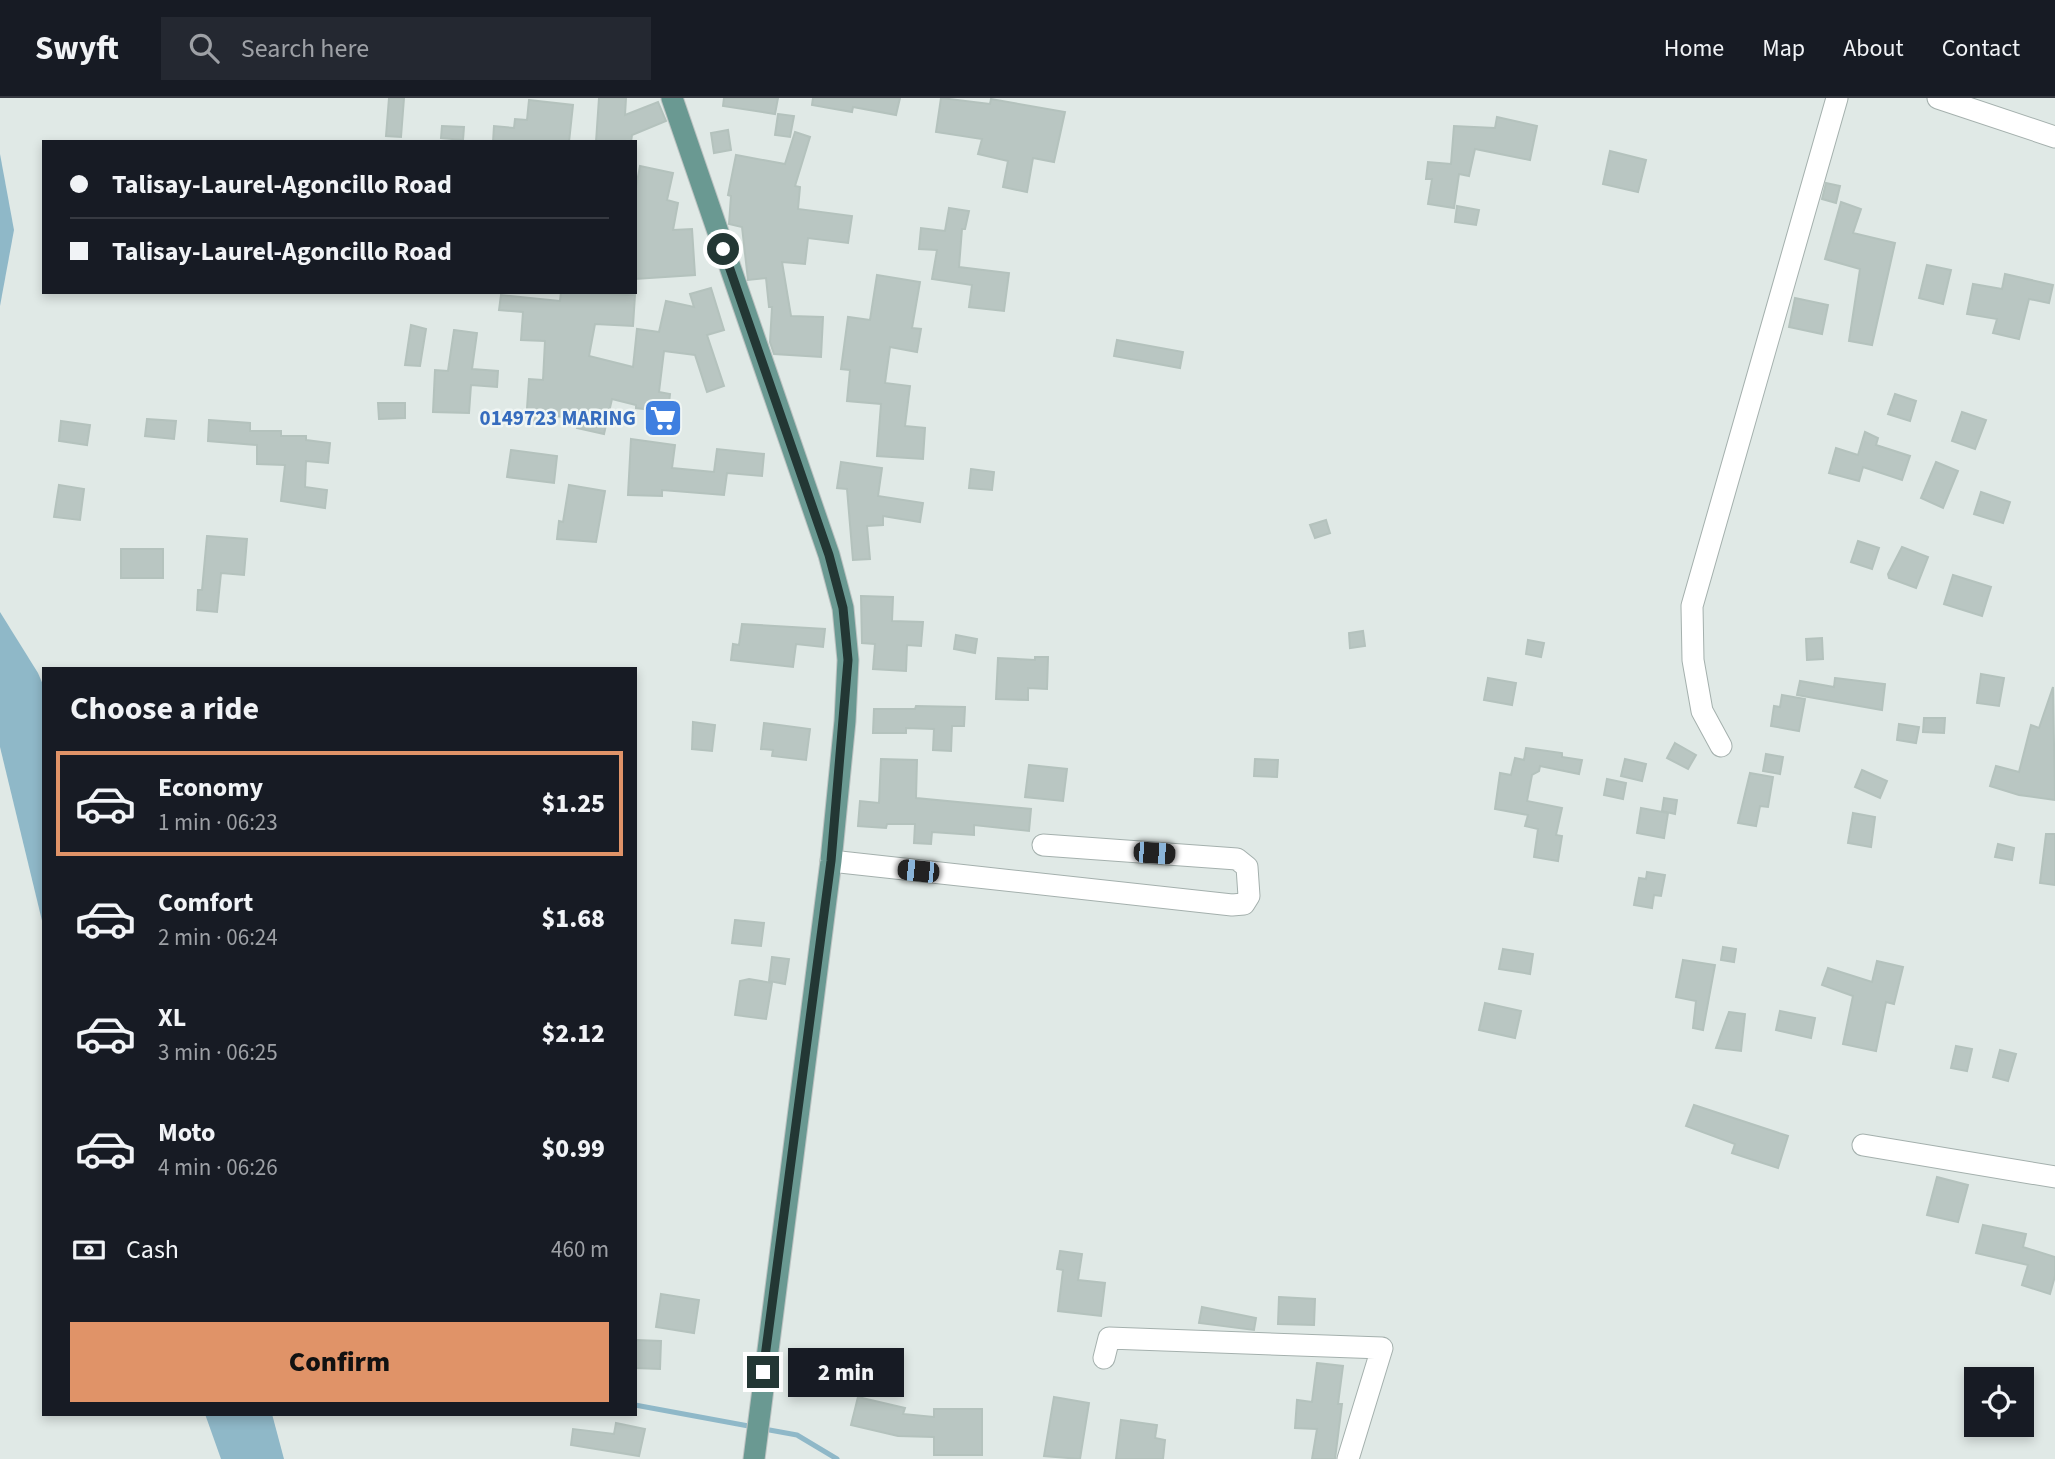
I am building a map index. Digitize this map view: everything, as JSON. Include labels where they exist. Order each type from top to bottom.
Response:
[{"type":"main road","points":[[671,98],[829,555],[843,608],[847,672],[831,861],[759,1399],[754,1459]]},
{"type":"street","points":[[1721,746],[1702,711],[1693,660],[1692,606],[1837,98]]},
{"type":"street","points":[[1938,98],[2055,137]]},
{"type":"street","points":[[831,861],[1232,905],[1244,904],[1249,896],[1247,867],[1237,859],[1043,845]]},
{"type":"street","points":[[1863,1145],[2055,1177]]},
{"type":"street","points":[[1104,1357],[1109,1338],[1382,1348],[1348,1459]]},
{"type":"water","points":[[0,154],[14,230],[0,306]]},
{"type":"water","points":[[0,612],[42,682],[42,921],[0,747]]},
{"type":"water","points":[[206,1416],[273,1416],[284,1459],[221,1459]]},
{"type":"building","points":[[389,98],[404,98],[401,137],[386,136]]},
{"type":"building","points":[[599,98],[626,98],[625,115],[658,102],[666,121],[632,135],[631,140],[596,140]]},
{"type":"building","points":[[724,98],[778,98],[775,114],[723,106]]},
{"type":"building","points":[[813,98],[900,98],[896,115],[853,107],[852,112],[812,105]]},
{"type":"building","points":[[941,98],[990,104],[991,99],[1065,112],[1054,162],[1033,158],[1027,192],[1003,187],[1008,161],[978,154],[982,139],[936,132]]},
{"type":"building","points":[[529,100],[573,105],[569,140],[493,140],[494,126],[514,128],[515,119],[527,120]]},
{"type":"building","points":[[778,114],[794,116],[790,137],[775,135]]},
{"type":"building","points":[[1497,117],[1537,126],[1530,160],[1475,149],[1469,176],[1459,174],[1454,208],[1428,204],[1432,179],[1426,179],[1428,162],[1451,164],[1454,126],[1495,128]]},
{"type":"building","points":[[442,126],[464,127],[463,140],[441,138]]},
{"type":"building","points":[[728,130],[731,150],[714,153],[711,133]]},
{"type":"building","points":[[795,132],[810,137],[795,186],[800,187],[798,209],[852,216],[848,243],[808,238],[805,264],[782,262],[791,316],[823,317],[821,357],[774,354],[770,342],[772,307],[769,307],[766,278],[748,280],[742,227],[729,224],[731,196],[728,195],[736,155],[785,164]]},
{"type":"building","points":[[1610,151],[1646,160],[1638,192],[1603,184]]},
{"type":"building","points":[[640,166],[673,173],[667,200],[678,203],[673,230],[692,229],[695,275],[637,279],[637,182]]},
{"type":"building","points":[[1826,183],[1840,186],[1836,203],[1822,199]]},
{"type":"building","points":[[1841,202],[1861,209],[1853,233],[1895,243],[1872,345],[1849,341],[1860,269],[1825,259]]},
{"type":"building","points":[[1457,206],[1479,210],[1476,225],[1455,222]]},
{"type":"building","points":[[949,208],[969,211],[965,229],[962,229],[959,267],[1009,273],[1004,311],[969,307],[972,285],[932,279],[937,250],[919,249],[921,228],[945,231]]},
{"type":"building","points":[[1927,265],[1951,270],[1943,304],[1919,298]]},
{"type":"building","points":[[2005,274],[2053,285],[2049,303],[2029,299],[2019,339],[1993,333],[1997,319],[1967,314],[1973,284],[2002,289]]},
{"type":"building","points":[[877,275],[920,282],[912,328],[921,329],[917,352],[890,347],[885,383],[910,386],[905,426],[925,428],[923,459],[877,456],[881,404],[847,401],[850,370],[841,369],[848,317],[870,320]]},
{"type":"building","points":[[711,288],[724,330],[707,335],[724,386],[707,392],[695,355],[664,351],[659,392],[670,394],[668,412],[636,408],[636,405],[612,399],[604,434],[577,428],[579,419],[547,415],[546,425],[526,423],[529,379],[543,380],[545,341],[521,340],[523,312],[499,310],[501,295],[560,301],[561,294],[635,295],[633,326],[595,324],[589,356],[633,367],[637,329],[659,332],[666,301],[694,307],[690,294]]},
{"type":"building","points":[[1795,298],[1828,305],[1822,334],[1789,327]]},
{"type":"building","points":[[411,325],[426,329],[420,366],[405,365]]},
{"type":"building","points":[[454,330],[477,333],[472,369],[498,371],[497,387],[471,385],[469,413],[433,412],[435,370],[448,371]]},
{"type":"building","points":[[1117,340],[1183,352],[1180,368],[1114,356]]},
{"type":"building","points":[[1895,394],[1916,401],[1910,421],[1888,414]]},
{"type":"building","points":[[378,403],[405,403],[405,418],[379,419]]},
{"type":"building","points":[[1962,412],[1986,420],[1975,449],[1952,441]]},
{"type":"building","points":[[147,419],[176,421],[174,439],[145,436]]},
{"type":"building","points":[[209,420],[250,423],[250,431],[281,431],[281,436],[306,436],[306,440],[330,443],[328,463],[306,461],[305,487],[327,490],[325,508],[281,501],[285,465],[257,464],[257,445],[208,441]]},
{"type":"building","points":[[61,421],[90,425],[87,445],[59,441]]},
{"type":"building","points":[[1865,432],[1878,438],[1876,445],[1910,456],[1902,480],[1863,467],[1859,481],[1829,473],[1836,448],[1858,455]]},
{"type":"building","points":[[631,439],[675,445],[672,468],[714,472],[717,449],[764,454],[762,476],[727,473],[724,495],[662,490],[662,496],[628,495]]},
{"type":"building","points":[[511,450],[557,456],[554,483],[507,477]]},
{"type":"building","points":[[841,462],[882,468],[878,496],[923,503],[920,522],[883,516],[883,525],[867,526],[870,559],[853,560],[847,489],[837,488]]},
{"type":"building","points":[[1936,462],[1958,471],[1943,508],[1921,498]]},
{"type":"building","points":[[971,469],[994,472],[992,490],[969,488]]},
{"type":"building","points":[[59,485],[84,489],[80,520],[54,517]]},
{"type":"building","points":[[569,485],[605,491],[596,542],[557,539],[559,521],[563,522]]},
{"type":"building","points":[[1981,492],[2010,502],[2003,523],[1974,514]]},
{"type":"building","points":[[1326,520],[1330,533],[1315,538],[1310,525]]},
{"type":"building","points":[[207,536],[247,539],[244,575],[221,573],[217,612],[197,610],[198,590],[202,590]]},
{"type":"building","points":[[1858,541],[1879,548],[1872,569],[1851,562]]},
{"type":"building","points":[[1902,547],[1928,557],[1916,588],[1889,578],[1888,574]]},
{"type":"building","points":[[121,549],[163,549],[163,578],[121,578]]},
{"type":"building","points":[[1953,575],[1991,587],[1982,616],[1944,604]]},
{"type":"building","points":[[861,596],[893,597],[892,621],[923,622],[921,646],[907,645],[906,671],[873,669],[875,644],[862,643]]},
{"type":"building","points":[[742,624],[825,629],[823,647],[796,644],[793,667],[731,660],[733,644],[739,645]]},
{"type":"building","points":[[1363,631],[1365,646],[1350,648],[1349,633]]},
{"type":"building","points":[[956,635],[977,639],[975,653],[954,649]]},
{"type":"building","points":[[1822,638],[1823,659],[1807,660],[1806,639]]},
{"type":"building","points":[[1528,640],[1544,643],[1541,657],[1526,654]]},
{"type":"building","points":[[1035,657],[1048,657],[1047,689],[1028,688],[1028,700],[996,699],[998,658],[1035,660]]},
{"type":"building","points":[[1981,674],[2004,678],[1999,706],[1977,703]]},
{"type":"building","points":[[1488,678],[1516,683],[1512,705],[1484,700]]},
{"type":"building","points":[[1835,678],[1885,684],[1882,710],[1797,695],[1800,681],[1834,687]]},
{"type":"building","points":[[2053,687],[2055,800],[2019,795],[1990,786],[1996,766],[2019,772],[2031,725],[2039,728]]},
{"type":"building","points":[[1782,695],[1805,699],[1799,731],[1771,726],[1774,706],[1780,707]]},
{"type":"building","points":[[916,706],[965,707],[964,726],[952,726],[951,751],[933,750],[934,729],[906,728],[906,733],[873,733],[874,709],[915,709]]},
{"type":"building","points":[[1924,718],[1945,718],[1944,733],[1923,732]]},
{"type":"building","points":[[693,722],[715,725],[712,751],[692,749]]},
{"type":"building","points":[[764,723],[810,729],[806,760],[772,756],[773,750],[761,749]]},
{"type":"building","points":[[1899,724],[1919,727],[1916,743],[1897,740]]},
{"type":"building","points":[[1675,743],[1696,755],[1688,769],[1667,758]]},
{"type":"building","points":[[1526,748],[1562,753],[1562,757],[1582,760],[1579,774],[1540,766],[1539,771],[1532,775],[1527,801],[1562,808],[1556,835],[1562,836],[1558,861],[1534,857],[1538,829],[1525,826],[1528,815],[1495,809],[1500,773],[1511,775],[1515,758],[1524,760]]},
{"type":"building","points":[[1766,754],[1783,757],[1780,774],[1763,771]]},
{"type":"building","points":[[881,759],[917,760],[916,798],[1031,809],[1029,831],[974,825],[974,835],[932,832],[931,844],[914,843],[915,824],[887,824],[886,828],[858,826],[860,801],[879,803]]},
{"type":"building","points":[[1255,759],[1278,760],[1277,777],[1254,776]]},
{"type":"building","points":[[1625,759],[1646,764],[1642,781],[1621,776]]},
{"type":"building","points":[[1029,765],[1067,769],[1063,801],[1025,797]]},
{"type":"building","points":[[1862,770],[1887,781],[1880,798],[1855,787]]},
{"type":"building","points":[[1750,773],[1773,777],[1768,807],[1760,806],[1756,826],[1738,823]]},
{"type":"building","points":[[1607,779],[1626,783],[1623,799],[1604,795]]},
{"type":"building","points":[[1664,798],[1677,800],[1675,814],[1662,811]]},
{"type":"building","points":[[1641,808],[1668,813],[1664,838],[1637,833]]},
{"type":"building","points":[[1853,813],[1875,817],[1871,847],[1848,843]]},
{"type":"building","points":[[2046,834],[2055,834],[2055,885],[2040,883]]},
{"type":"building","points":[[1998,844],[2014,848],[2012,860],[1995,857]]},
{"type":"building","points":[[1647,872],[1665,875],[1661,896],[1654,895],[1652,908],[1634,905],[1639,878],[1646,879]]},
{"type":"building","points":[[735,920],[764,923],[761,946],[732,943]]},
{"type":"building","points":[[1723,947],[1736,949],[1734,962],[1721,960]]},
{"type":"building","points":[[1503,949],[1533,954],[1530,974],[1499,969]]},
{"type":"building","points":[[772,957],[789,959],[785,984],[769,981]]},
{"type":"building","points":[[1683,960],[1715,965],[1703,1030],[1693,1028],[1696,1001],[1676,997]]},
{"type":"building","points":[[1877,961],[1903,967],[1894,1004],[1886,1002],[1876,1051],[1843,1044],[1853,996],[1822,985],[1828,968],[1872,982]]},
{"type":"building","points":[[749,979],[772,983],[766,1019],[735,1015],[740,981]]},
{"type":"building","points":[[1485,1003],[1521,1011],[1515,1038],[1479,1030]]},
{"type":"building","points":[[1780,1011],[1815,1018],[1811,1038],[1776,1030]]},
{"type":"building","points":[[1729,1012],[1745,1014],[1741,1051],[1716,1048]]},
{"type":"building","points":[[1956,1046],[1972,1049],[1967,1071],[1951,1068]]},
{"type":"building","points":[[2000,1050],[2016,1054],[2008,1081],[1993,1077]]},
{"type":"building","points":[[1694,1105],[1788,1136],[1778,1168],[1732,1153],[1735,1144],[1686,1126]]},
{"type":"building","points":[[1937,1177],[1968,1185],[1958,1222],[1927,1215]]},
{"type":"building","points":[[1983,1225],[2026,1234],[2023,1247],[2055,1257],[2055,1276],[2050,1294],[2022,1285],[2028,1265],[1976,1253]]},
{"type":"building","points":[[1060,1251],[1082,1254],[1078,1280],[1105,1283],[1101,1316],[1058,1311],[1063,1270],[1057,1269]]},
{"type":"building","points":[[661,1294],[699,1300],[694,1333],[656,1327]]},
{"type":"building","points":[[1279,1297],[1315,1299],[1314,1325],[1278,1324]]},
{"type":"building","points":[[1202,1307],[1256,1318],[1254,1330],[1199,1323]]},
{"type":"building","points":[[637,1340],[661,1341],[660,1369],[637,1368]]},
{"type":"building","points":[[1317,1363],[1343,1366],[1338,1404],[1342,1404],[1335,1459],[1312,1459],[1317,1429],[1295,1428],[1297,1400],[1312,1402]]},
{"type":"building","points":[[858,1397],[905,1408],[903,1414],[934,1417],[934,1409],[982,1409],[982,1455],[934,1455],[934,1437],[898,1436],[851,1425]]},
{"type":"building","points":[[1054,1397],[1089,1403],[1080,1459],[1044,1456]]},
{"type":"building","points":[[1121,1420],[1157,1425],[1155,1438],[1165,1440],[1163,1459],[1116,1459]]},
{"type":"building","points":[[616,1423],[645,1429],[639,1456],[571,1445],[573,1429],[614,1434]]},
{"type":"waterway","points":[[637,1405],[754,1427]]},
{"type":"waterway","points":[[764,1429],[797,1435],[837,1459]]},
{"type":"place","name":"0149723 MARING","points":[[663,418]]},
{"type":"route","points":[[723,249],[829,555],[843,608],[848,660],[845,721],[831,861],[763,1372]]}]
